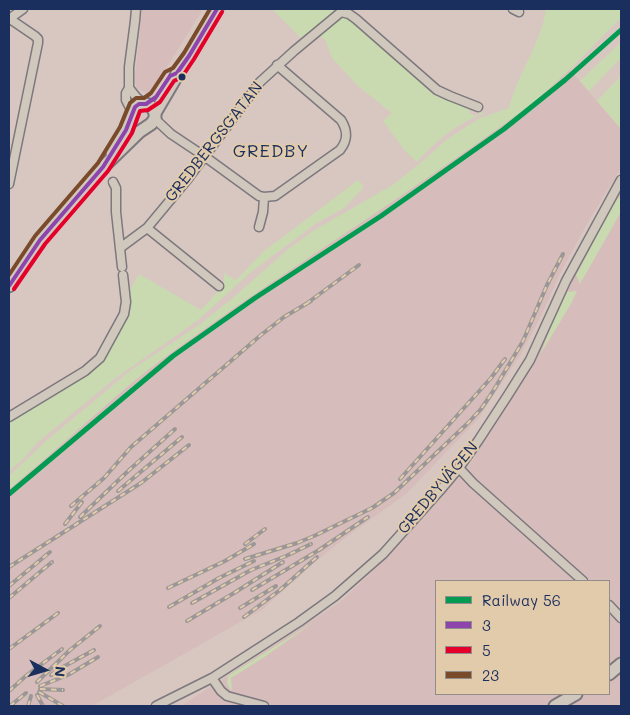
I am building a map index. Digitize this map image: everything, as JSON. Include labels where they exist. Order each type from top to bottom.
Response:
[{"type":"street","points":[[9,184],[38,43],[35,36],[9,19],[23,9]]},
{"type":"street","points":[[136,9],[129,67],[129,88],[126,100],[132,114],[132,119],[136,124],[141,127],[151,121]]},
{"type":"street","points":[[9,286],[40,240],[103,167],[151,121],[177,73],[217,9]]},
{"type":"street","name":"GREDBERGSGATAN","points":[[120,248],[147,228],[185,183],[260,82],[341,12],[345,12],[356,19],[437,90],[478,107]]},
{"type":"street","points":[[151,121],[259,196],[264,198],[275,196],[340,150],[345,144],[347,132],[341,120],[277,66]]},
{"type":"street","points":[[103,167],[120,141],[137,105],[145,103],[156,96],[170,76],[177,73]]},
{"type":"street","points":[[129,88],[136,98],[152,107],[151,121]]},
{"type":"street","name":"GREDBYVÄGEN","points":[[159,706],[172,697],[212,678],[299,622],[335,596],[383,554],[459,468],[530,360],[566,281],[621,180]]},
{"type":"street","points":[[9,417],[85,371],[100,358],[124,314],[126,302],[116,212],[116,188],[113,182]]},
{"type":"street","points":[[259,227],[264,198]]},
{"type":"street","points":[[147,228],[219,286]]},
{"type":"street","points":[[459,468],[473,483],[581,580]]},
{"type":"street","points":[[610,606],[621,618]]},
{"type":"street","points":[[610,673],[621,664]]},
{"type":"street","points":[[212,678],[221,691],[228,696],[264,706]]},
{"type":"street","points":[[555,706],[574,695]]},
{"type":"shaded area","points":[[142,9],[203,9],[152,91],[147,93],[136,88],[135,77]]},
{"type":"shaded area","points":[[570,70],[621,129],[621,168],[588,222],[560,274],[521,354],[478,419],[406,494],[345,538],[263,609],[92,706],[9,706],[9,489],[139,376],[248,298],[393,201],[529,106]]},
{"type":"shaded area","points":[[621,191],[621,706],[181,706],[340,602],[373,571],[470,464],[510,400],[548,332],[580,265]]},
{"type":"green space","points":[[272,9],[337,9],[301,38]]},
{"type":"green space","points":[[546,9],[621,9],[621,18],[564,75],[528,106],[430,176],[233,308],[169,354],[128,386],[9,489],[9,476],[47,440],[131,370],[199,325],[287,250],[313,231],[394,184],[446,140],[480,118],[509,108],[517,83],[539,34]]},
{"type":"green space","points":[[342,17],[349,19],[440,95],[468,107],[471,115],[476,116],[482,112],[485,113],[450,131],[417,162],[405,151],[383,121],[392,113],[358,86],[332,58],[325,40],[319,35]]},
{"type":"green space","points":[[621,42],[621,58],[589,91],[580,81]]},
{"type":"green space","points":[[621,76],[621,129],[597,101]]},
{"type":"green space","points":[[358,180],[363,185],[362,189],[344,208],[317,223],[251,272],[197,321],[113,380],[38,442],[9,471],[9,421],[98,366],[113,345],[123,325],[129,309],[130,290],[139,274],[201,310],[224,285],[224,273],[236,280],[265,250]]},
{"type":"green space","points":[[621,196],[621,212],[580,284],[576,275],[615,201]]},
{"type":"green space","points":[[577,291],[571,304],[540,355],[567,292]]},
{"type":"green space","points":[[317,620],[231,678],[232,690],[230,689],[227,683],[228,676]]},
{"type":"railway","points":[[245,559],[297,543],[372,508],[394,493],[468,423],[492,393],[523,341],[547,285],[563,254]]},
{"type":"railway","points":[[306,304],[359,265]]},
{"type":"railway","points":[[71,506],[104,478],[131,447],[261,335],[284,317],[311,301]]},
{"type":"railway","points":[[400,479],[491,378],[505,359]]},
{"type":"railway","points":[[80,517],[175,429]]},
{"type":"railway","points":[[118,491],[182,437]]},
{"type":"railway","points":[[9,567],[141,483],[189,445]]},
{"type":"railway","points":[[65,524],[82,502]]},
{"type":"railway","points":[[252,590],[319,550],[368,517]]},
{"type":"railway","points":[[245,544],[265,529]]},
{"type":"railway","points":[[168,588],[225,561],[254,544]]},
{"type":"railway","points":[[192,603],[251,570],[311,544]]},
{"type":"railway","points":[[9,586],[50,552]]},
{"type":"railway","points":[[244,617],[280,590],[317,557]]},
{"type":"railway","points":[[169,607],[219,578],[254,561]]},
{"type":"railway","points":[[9,598],[52,562]]},
{"type":"railway","points":[[187,621],[283,562]]},
{"type":"railway","points":[[240,608],[276,586]]},
{"type":"railway","points":[[9,649],[58,613]]},
{"type":"railway","points":[[37,682],[70,650],[100,626]]},
{"type":"railway","points":[[9,691],[62,649]]},
{"type":"railway","points":[[51,675],[94,650]]},
{"type":"railway","points":[[40,686],[68,675],[98,657]]},
{"type":"railway","points":[[40,689],[63,690]]},
{"type":"railway","points":[[39,692],[63,706]]},
{"type":"railway","points":[[10,706],[26,693]]},
{"type":"railway","points":[[37,695],[43,706]]},
{"type":"railway","points":[[28,706],[31,696]]},
{"type":"rail line","name":"56","points":[[9,494],[173,356],[255,298],[381,216],[504,129],[565,80],[621,30]]},
{"type":"transit line","name":"23","points":[[9,275],[35,236],[98,163],[120,127],[130,103],[136,98],[144,98],[151,93],[165,72],[173,68],[210,9]]},
{"type":"transit line","name":"3","points":[[9,286],[40,240],[103,167],[126,130],[135,107],[139,104],[146,104],[156,97],[170,76],[177,73],[217,9]]},
{"type":"transit line","name":"5","points":[[14,289],[45,244],[108,171],[132,133],[140,111],[148,110],[160,102],[174,81],[182,77],[222,12]]},
{"type":"district","name":"GREDBY","points":[[271,151]]}]
